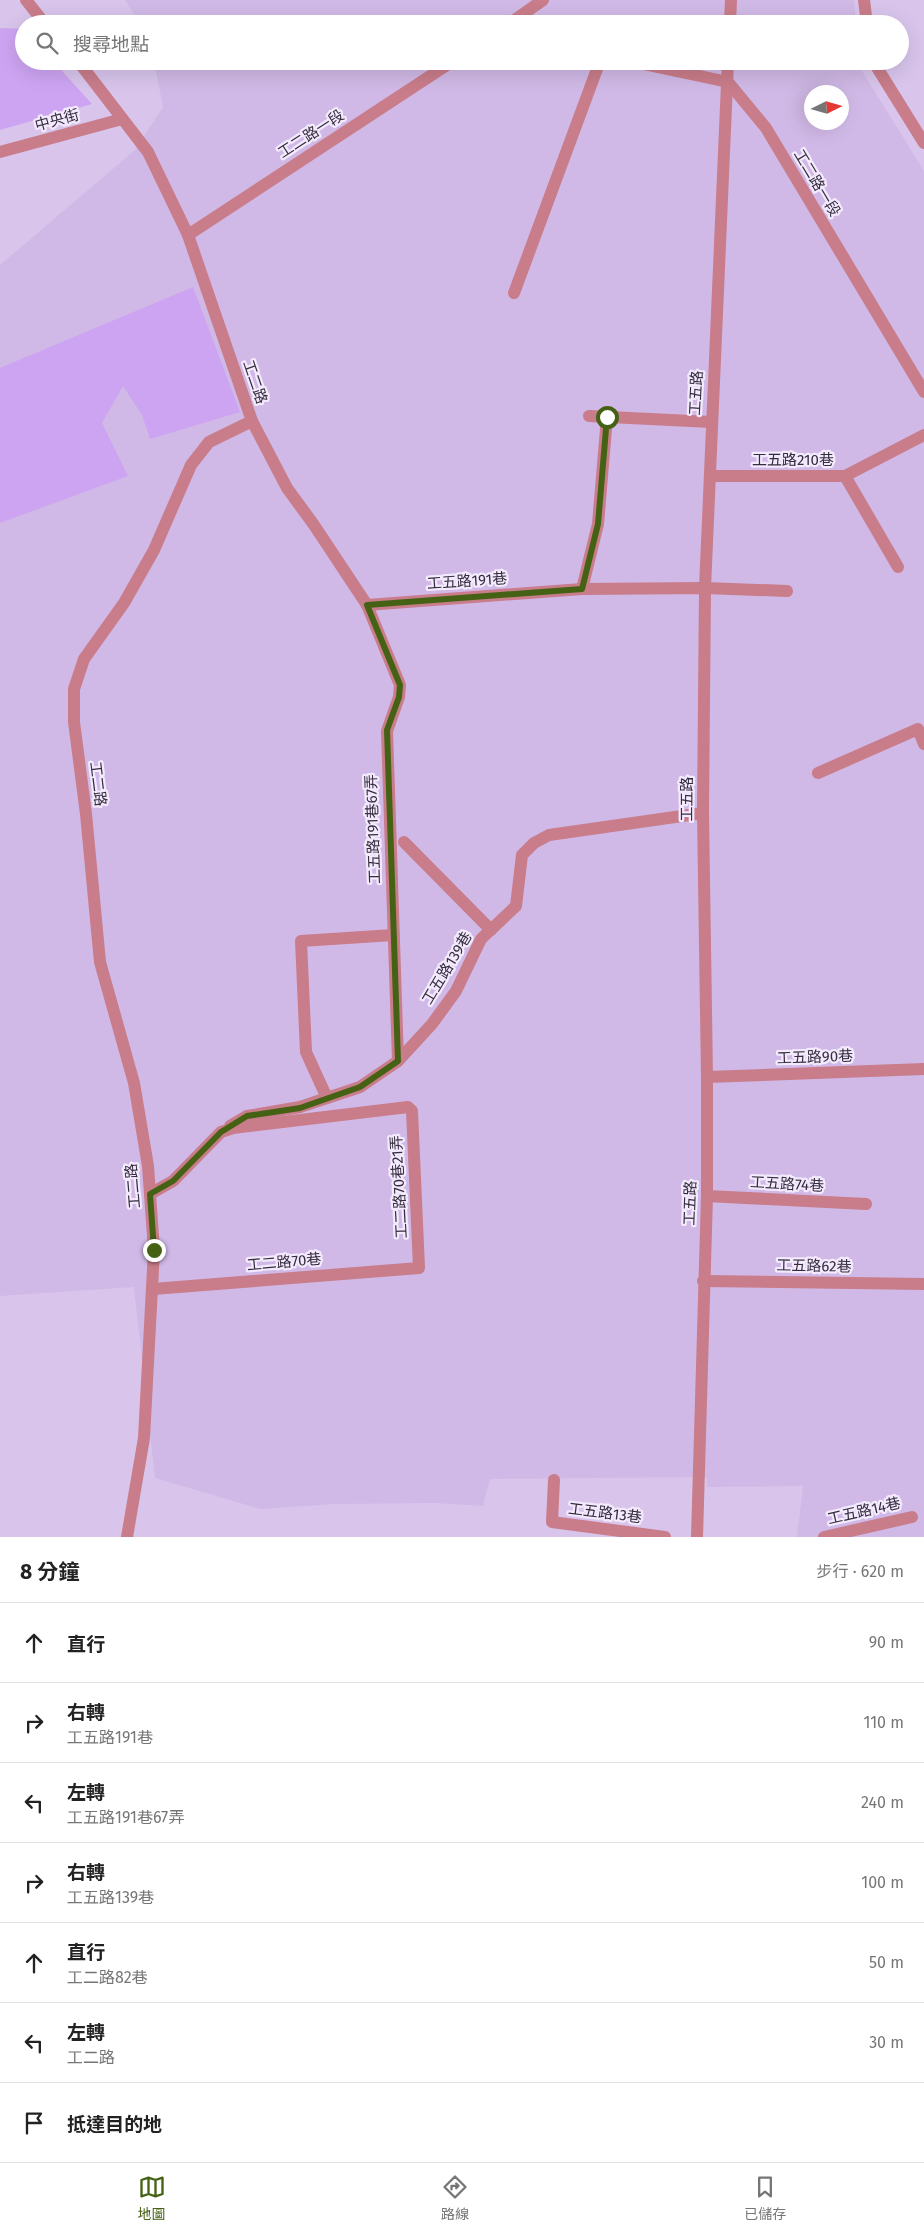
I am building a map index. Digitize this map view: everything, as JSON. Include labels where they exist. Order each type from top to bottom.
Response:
[{"type":"street","points":[[26,0],[38,15]]},
{"type":"street","points":[[521,15],[542,0]]},
{"type":"street","points":[[730,15],[731,0]]},
{"type":"street","points":[[864,0],[866,15]]},
{"type":"street","name":"工二路","points":[[85,70],[148,152],[188,235],[252,421],[209,442],[191,465],[154,550],[124,603],[84,659],[74,689],[74,722],[86,814],[100,962],[134,1082],[148,1166],[154,1250],[144,1438],[127,1537]]},
{"type":"street","name":"工二路一段","points":[[188,235],[439,70]]},
{"type":"street","points":[[514,293],[597,70]]},
{"type":"street","points":[[671,70],[728,82]]},
{"type":"street","name":"工五路","points":[[697,1537],[706,1196],[707,1077],[703,813],[705,588],[728,70]]},
{"type":"street","points":[[879,70],[924,143]]},
{"type":"street","name":"工二路一段","points":[[728,82],[766,128],[924,392]]},
{"type":"street","name":"中央街","points":[[0,152],[122,119]]},
{"type":"street","points":[[589,416],[711,422]]},
{"type":"street","points":[[582,589],[598,524],[607,417]]},
{"type":"street","points":[[252,421],[287,488],[367,605]]},
{"type":"street","name":"工五路210巷","points":[[711,476],[846,476],[924,435]]},
{"type":"street","points":[[846,476],[898,566]]},
{"type":"street","name":"工五路191巷","points":[[367,605],[582,589],[705,588],[787,590]]},
{"type":"street","name":"工五路191巷67弄","points":[[367,605],[400,685],[399,697],[387,730],[398,1061]]},
{"type":"street","points":[[818,773],[918,729],[924,744]]},
{"type":"street","name":"工五路139巷","points":[[150,1194],[173,1181],[221,1132],[247,1116],[300,1108],[360,1087],[398,1061],[432,1024],[456,991],[481,939],[516,906],[522,855],[534,843],[549,835],[703,813]]},
{"type":"street","points":[[404,842],[491,930]]},
{"type":"street","points":[[327,1098],[306,1052],[301,941],[393,935]]},
{"type":"street","name":"工五路90巷","points":[[707,1077],[924,1070]]},
{"type":"street","name":"工二路70巷21弄","points":[[221,1132],[233,1128],[408,1107],[412,1111],[419,1268]]},
{"type":"street","name":"工五路74巷","points":[[706,1196],[866,1204]]},
{"type":"street","name":"工二路70巷","points":[[153,1289],[419,1268]]},
{"type":"street","name":"工五路62巷","points":[[703,1280],[924,1284]]},
{"type":"street","name":"工五路13巷","points":[[554,1480],[552,1522],[665,1537]]},
{"type":"street","name":"工五路14巷","points":[[824,1537],[912,1517]]},
{"type":"shaded area","points":[[125,0],[854,0],[855,15],[134,15]]},
{"type":"shaded area","points":[[0,28],[15,29],[15,70],[61,70],[92,104],[0,130]]},
{"type":"shaded area","points":[[156,70],[861,70],[924,171],[924,1537],[797,1537],[803,1486],[707,1487],[707,1477],[490,1479],[483,1506],[435,1503],[335,1504],[260,1509],[155,1478],[134,1287],[0,1296],[0,265],[135,150],[163,107]]},
{"type":"shaded area","points":[[193,287],[240,412],[150,439],[142,415],[123,386],[102,423],[128,476],[0,523],[0,368]]},
{"type":"route","points":[[154,1250],[150,1194],[173,1181],[221,1132],[247,1116],[300,1108],[360,1087],[398,1061],[387,730],[399,697],[400,685],[367,605],[582,589],[598,524],[607,417]]}]
